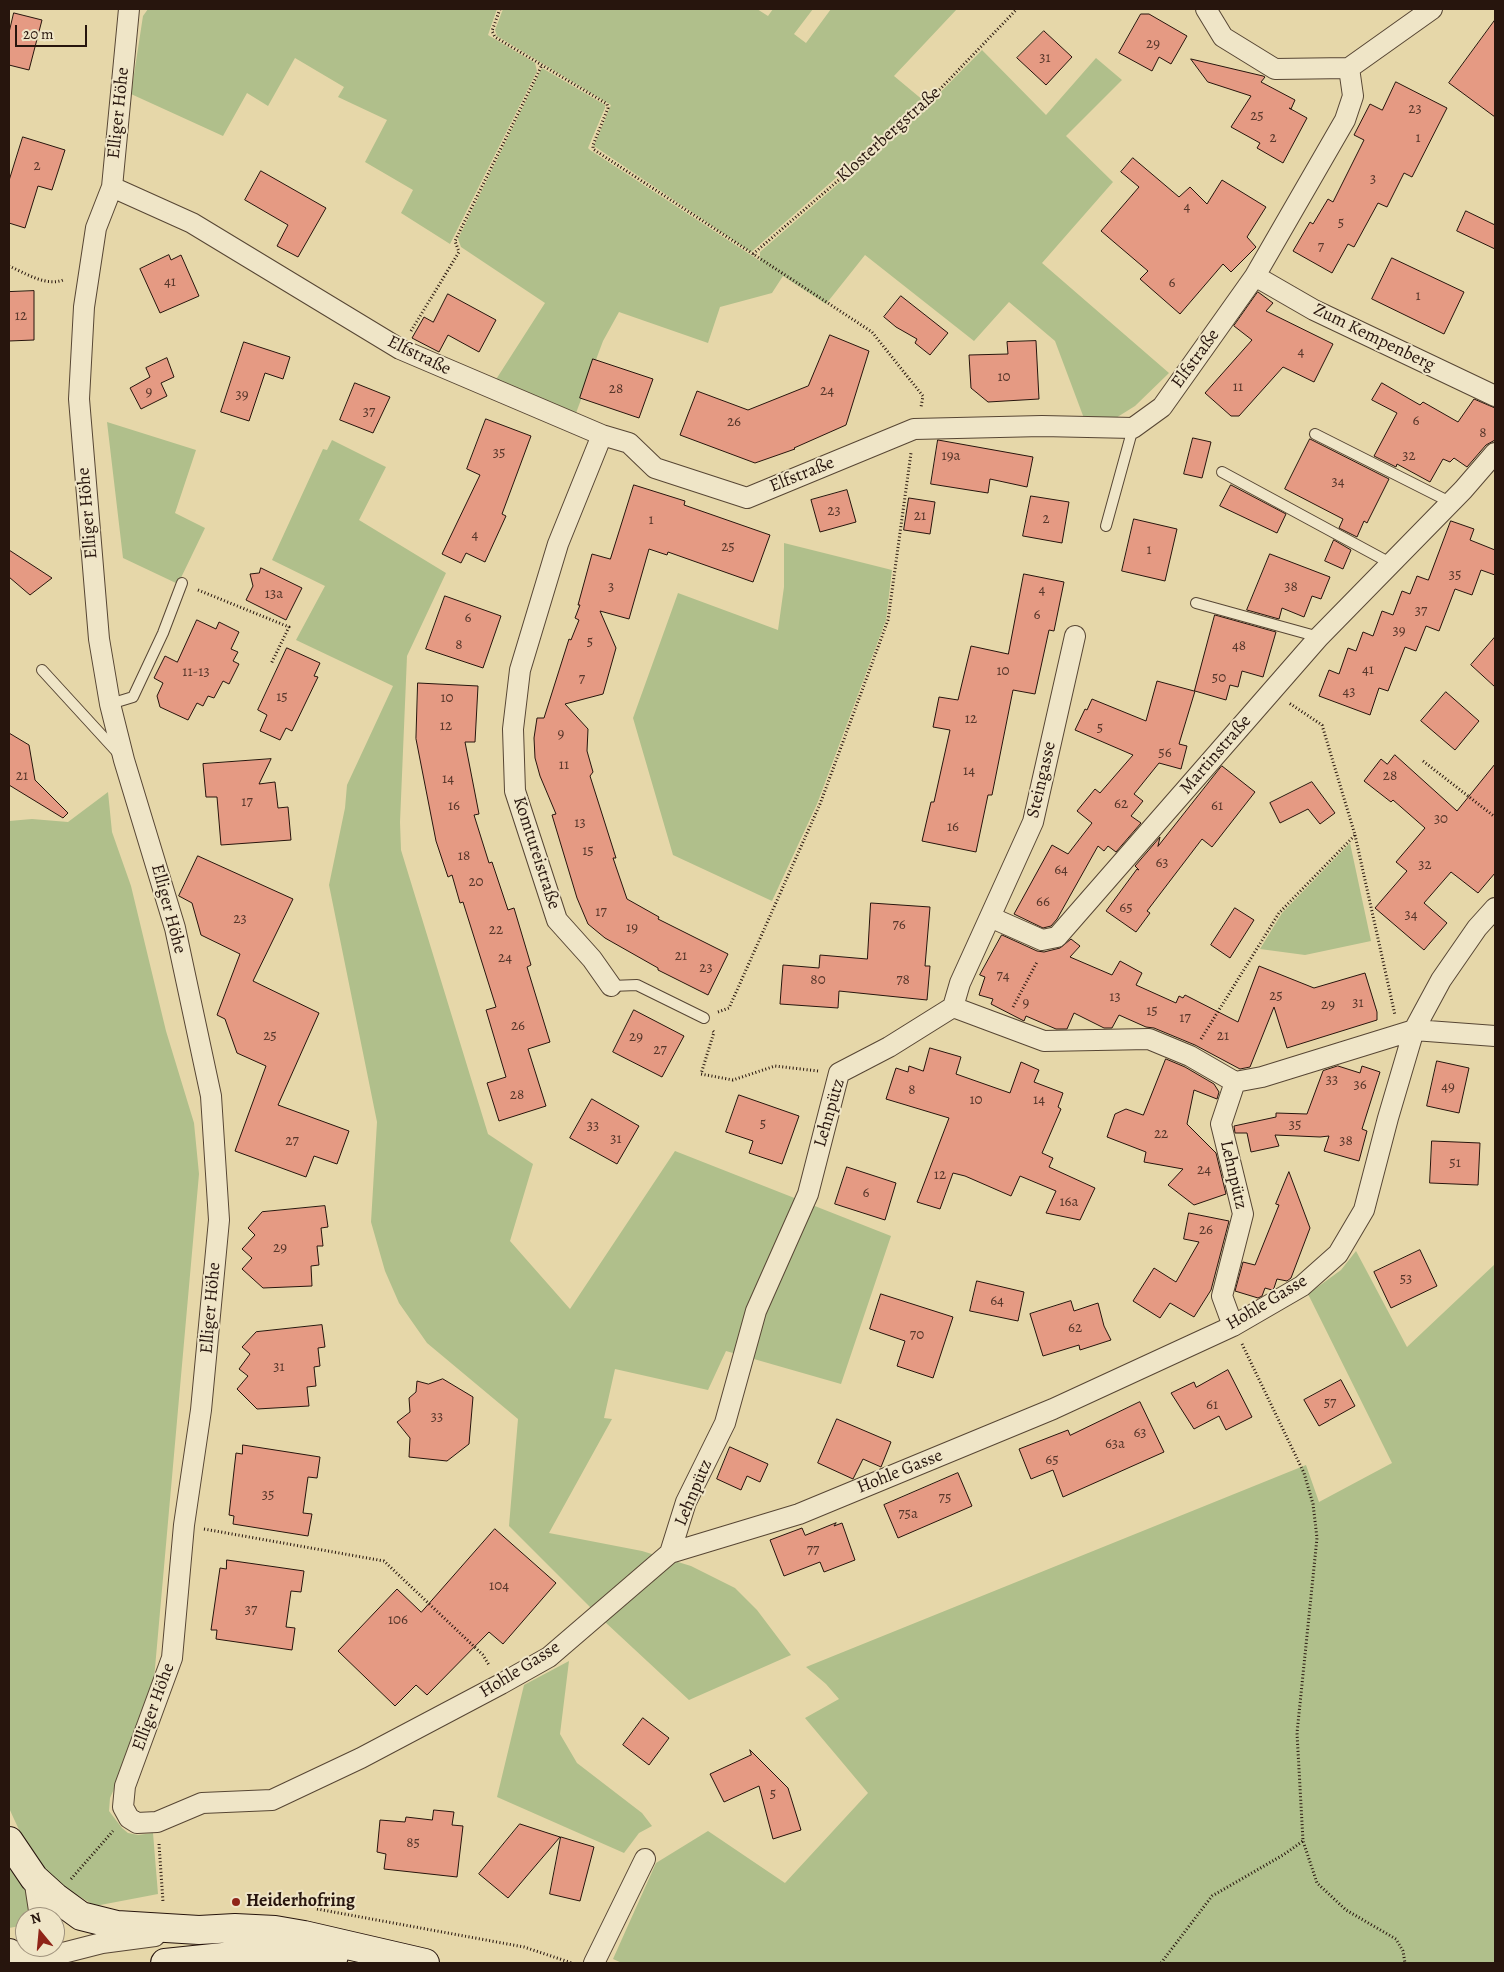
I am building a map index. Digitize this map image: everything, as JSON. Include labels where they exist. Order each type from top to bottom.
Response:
[{"type":"street","name":"Elliger Höhe","points":[[126,1812],[125,1786],[172,1658],[184,1525],[201,1410],[219,1220],[211,1096],[175,928],[124,760],[110,704],[98,639],[79,400],[84,307],[96,228],[112,187],[129,9]]},
{"type":"street","points":[[1206,9],[1223,37],[1275,69],[1349,68],[1432,9]]},
{"type":"street","name":"Elfstraße","points":[[112,187],[192,223],[400,349],[602,435],[630,443],[655,468],[747,498],[914,429],[1042,426],[1132,428],[1162,407],[1255,276],[1345,120],[1353,96],[1349,68]]},
{"type":"street","name":"Zum Kempenberg","points":[[1255,276],[1314,310],[1495,396]]},
{"type":"street","name":"Komtureistraße","points":[[602,435],[558,544],[528,643],[520,670],[513,729],[515,791],[557,920],[592,959],[611,986]]},
{"type":"street","name":"Martinstraße","points":[[1042,940],[1057,937],[1319,637],[1463,490],[1495,453]]},
{"type":"street","name":"Steingasse","points":[[990,917],[1033,822],[1075,636]]},
{"type":"street","name":"Hohle Gasse","points":[[126,1812],[137,1824],[157,1822],[202,1803],[272,1800],[361,1758],[549,1657],[670,1553],[799,1514],[1053,1409],[1233,1326],[1302,1286],[1338,1254],[1364,1210],[1406,1032],[1477,928],[1495,908]]},
{"type":"street","points":[[1042,940],[990,917],[960,983],[954,1007],[1044,1042],[1149,1039],[1190,1056],[1235,1082],[1262,1077],[1406,1032],[1495,1036]]},
{"type":"street","name":"Lehnpütz","points":[[670,1553],[686,1502],[725,1423],[756,1311],[808,1194],[839,1073],[889,1047],[954,1007]]},
{"type":"street","name":"Lehnpütz","points":[[1233,1326],[1222,1296],[1243,1214],[1221,1124],[1235,1082]]},
{"type":"street","points":[[9,1841],[34,1878],[48,1907]]},
{"type":"street","points":[[594,1963],[644,1859]]},
{"type":"street","points":[[65,1912],[117,1925],[199,1930]]},
{"type":"street","points":[[9,1953],[22,1963],[102,1943],[199,1930],[235,1928],[275,1930],[304,1935],[418,1962]]},
{"type":"street","points":[[165,1963],[262,1954],[303,1954],[418,1962]]},
{"type":"lane","points":[[1106,526],[1132,428]]},
{"type":"lane","points":[[1315,434],[1450,502]]},
{"type":"lane","points":[[1222,472],[1392,564]]},
{"type":"lane","points":[[110,704],[133,697],[163,633],[182,583]]},
{"type":"lane","points":[[1196,603],[1319,637]]},
{"type":"lane","points":[[42,670],[124,760]]},
{"type":"lane","name":"Komtureistraße","points":[[611,986],[637,985],[704,1018]]},
{"type":"path","name":"Klosterbergstraße","points":[[754,254],[920,110],[1018,9]]},
{"type":"path","points":[[400,349],[459,252],[455,241],[542,65]]},
{"type":"path","points":[[182,583],[289,627],[271,664]]},
{"type":"path","points":[[1271,691],[1322,725],[1355,834],[1406,1032]]},
{"type":"path","points":[[1423,761],[1495,818]]},
{"type":"path","points":[[1190,1056],[1279,914],[1355,834]]},
{"type":"path","points":[[1002,1027],[1044,950],[1042,940]]},
{"type":"path","points":[[704,1018],[714,1032],[701,1074],[733,1080],[775,1066],[839,1073]]},
{"type":"path","points":[[1233,1326],[1304,1473],[1313,1504],[1317,1538],[1297,1733],[1303,1841],[1317,1883],[1346,1910],[1396,1939],[1403,1950],[1405,1963]]},
{"type":"path","points":[[184,1525],[384,1560],[483,1655],[501,1684]]},
{"type":"path","points":[[48,1907],[117,1826],[126,1812]]},
{"type":"path","points":[[1161,1963],[1212,1896],[1283,1855],[1303,1841]]},
{"type":"path","points":[[160,1861],[163,1910]]},
{"type":"green space","points":[[148,9],[497,9],[488,35],[535,63],[537,71],[450,244],[401,213],[413,190],[365,162],[387,120],[338,97],[344,87],[295,58],[268,106],[247,93],[223,136],[131,94],[143,16]]},
{"type":"green space","points":[[503,9],[757,9],[768,16],[773,9],[813,9],[794,34],[806,43],[831,9],[957,9],[894,76],[924,101],[751,252],[594,146],[611,105],[497,36],[495,30]]},
{"type":"green space","points":[[982,50],[1046,115],[1096,58],[1122,80],[1066,136],[1113,182],[1042,263],[1169,373],[1135,406],[1111,421],[1085,421],[1055,341],[1009,302],[974,341],[865,255],[826,304],[783,276],[772,293],[720,307],[708,343],[619,312],[603,341],[576,413],[495,381],[545,303],[461,247],[458,239],[542,68],[605,105],[588,148],[590,150],[760,261],[760,252],[922,111]]},
{"type":"green space","points":[[107,422],[196,450],[175,513],[205,528],[178,584],[123,558]]},
{"type":"green space","points":[[332,440],[386,467],[359,520],[446,573],[407,656],[400,822],[401,850],[488,1134],[533,1164],[510,1241],[570,1309],[675,1151],[891,1236],[841,1384],[726,1351],[708,1390],[615,1369],[604,1418],[612,1419],[549,1533],[642,1551],[691,1566],[735,1588],[757,1610],[791,1655],[689,1700],[605,1622],[509,1526],[518,1419],[427,1343],[399,1303],[385,1271],[371,1222],[377,1122],[329,885],[345,808],[347,785],[393,686],[296,640],[325,586],[272,560],[323,449],[327,450]]},
{"type":"green space","points":[[784,543],[892,570],[886,620],[817,804],[772,901],[673,855],[633,718],[678,593],[778,630],[784,587]]},
{"type":"green space","points":[[108,792],[112,832],[131,886],[166,1031],[194,1123],[199,1174],[154,1679],[134,1744],[110,1798],[109,1811],[128,1833],[138,1835],[153,1833],[158,1894],[95,1906],[62,1886],[45,1871],[27,1845],[9,1808],[9,821],[32,819],[68,822]]},
{"type":"green space","points":[[1350,843],[1371,941],[1305,955],[1260,949],[1282,913]]},
{"type":"green space","points":[[1356,1251],[1407,1347],[1495,1264],[1495,1963],[622,1963],[613,1959],[656,1863],[708,1831],[785,1883],[868,1793],[805,1718],[839,1699],[826,1684],[806,1667],[1306,1465],[1319,1502],[1392,1463],[1308,1294],[1341,1270]]},
{"type":"green space","points":[[569,1661],[560,1734],[577,1763],[642,1813],[652,1826],[639,1833],[624,1853],[497,1797],[524,1685]]},
{"type":"green space","points":[[9,1854],[25,1880],[29,1907],[15,1907],[15,1927],[9,1928]]},
{"type":"building","points":[[14,13],[42,20],[29,70],[9,65],[9,33]]},
{"type":"building","points":[[1141,14],[1149,14],[1187,36],[1171,64],[1159,57],[1152,71],[1119,53]]},
{"type":"building","points":[[1495,20],[1495,117],[1449,83]]},
{"type":"building","points":[[1044,31],[1072,57],[1046,85],[1017,58]]},
{"type":"building","points":[[1191,59],[1263,76],[1265,77],[1261,82],[1295,100],[1291,109],[1289,108],[1307,118],[1283,163],[1257,148],[1260,143],[1231,127],[1251,96],[1208,82]]},
{"type":"building","points":[[1396,82],[1447,108],[1412,177],[1404,173],[1387,207],[1378,203],[1354,247],[1348,244],[1332,273],[1293,251],[1310,222],[1313,224],[1328,199],[1333,202],[1364,140],[1354,135],[1370,104],[1382,110]]},
{"type":"building","points":[[23,137],[65,150],[52,190],[38,186],[25,228],[9,223],[9,181]]},
{"type":"building","points":[[1133,158],[1179,197],[1190,187],[1207,204],[1222,180],[1266,207],[1247,237],[1256,247],[1231,272],[1223,264],[1180,314],[1140,279],[1148,271],[1101,231],[1139,187],[1121,172]]},
{"type":"building","points":[[261,171],[326,208],[298,257],[277,246],[288,225],[245,200]]},
{"type":"building","points":[[1466,211],[1495,225],[1495,249],[1457,231]]},
{"type":"building","points":[[169,255],[171,260],[181,255],[199,296],[160,313],[140,269]]},
{"type":"building","points":[[1392,258],[1464,292],[1444,334],[1372,299]]},
{"type":"building","points":[[34,291],[34,340],[9,341],[9,292]]},
{"type":"building","points":[[1258,292],[1273,303],[1266,311],[1333,344],[1314,382],[1283,367],[1239,416],[1231,416],[1205,393],[1252,340],[1234,326]]},
{"type":"building","points":[[448,294],[496,320],[479,352],[448,335],[439,352],[412,338],[424,317],[433,322]]},
{"type":"building","points":[[901,296],[948,333],[930,355],[915,343],[917,339],[896,327],[884,317]]},
{"type":"building","points":[[830,335],[869,351],[846,425],[795,449],[755,463],[680,435],[697,391],[748,410],[808,386]]},
{"type":"building","points":[[1036,341],[1039,399],[988,402],[971,388],[969,355],[1008,354],[1007,342]]},
{"type":"building","points":[[244,342],[290,357],[283,379],[265,373],[249,421],[221,412]]},
{"type":"building","points":[[167,358],[174,377],[161,383],[167,396],[141,409],[130,388],[150,377],[146,368]]},
{"type":"building","points":[[593,359],[653,379],[639,418],[580,398]]},
{"type":"building","points":[[355,383],[390,397],[373,433],[340,420]]},
{"type":"building","points":[[1382,383],[1420,405],[1423,402],[1458,422],[1474,399],[1495,408],[1495,440],[1486,445],[1467,467],[1454,458],[1450,462],[1443,459],[1430,482],[1397,464],[1396,467],[1374,456],[1397,413],[1372,400]]},
{"type":"building","points":[[486,419],[531,436],[502,514],[506,516],[485,562],[466,553],[461,563],[442,554],[480,475],[467,469]]},
{"type":"building","points":[[1193,438],[1211,442],[1202,478],[1184,474]]},
{"type":"building","points":[[1310,439],[1389,479],[1367,523],[1364,521],[1357,537],[1339,528],[1343,519],[1285,489]]},
{"type":"building","points":[[938,440],[1033,457],[1027,487],[990,479],[988,493],[931,484]]},
{"type":"building","points":[[634,485],[685,501],[684,505],[770,535],[753,582],[668,552],[667,555],[649,549],[629,619],[600,611],[616,648],[603,694],[565,704],[588,729],[587,751],[593,772],[590,776],[616,858],[613,858],[627,899],[659,917],[658,919],[728,954],[708,995],[658,970],[658,968],[605,938],[588,924],[577,898],[552,815],[556,814],[540,776],[535,758],[534,738],[537,718],[544,718],[569,639],[571,640],[579,620],[575,618],[592,554],[610,559]]},
{"type":"building","points":[[1231,485],[1286,514],[1277,533],[1220,506]]},
{"type":"building","points":[[847,490],[856,522],[820,532],[811,500]]},
{"type":"building","points":[[1031,496],[1069,502],[1062,543],[1023,536]]},
{"type":"building","points":[[909,498],[935,502],[930,534],[904,530]]},
{"type":"building","points":[[1134,519],[1177,529],[1165,581],[1122,571]]},
{"type":"building","points":[[1451,521],[1474,529],[1470,540],[1495,550],[1495,575],[1481,570],[1472,595],[1455,589],[1439,631],[1426,626],[1416,651],[1405,647],[1388,691],[1379,688],[1370,715],[1319,696],[1329,670],[1339,674],[1348,648],[1356,651],[1363,632],[1373,636],[1382,611],[1393,615],[1402,591],[1410,594],[1417,576],[1428,580]]},
{"type":"building","points":[[1334,540],[1351,550],[1343,569],[1325,561]]},
{"type":"building","points":[[9,550],[52,578],[30,595],[9,577]]},
{"type":"building","points":[[1270,554],[1330,577],[1321,599],[1312,596],[1304,617],[1282,608],[1279,619],[1247,610]]},
{"type":"building","points":[[261,568],[302,588],[286,620],[246,600],[253,586],[250,574],[259,573]]},
{"type":"building","points":[[1024,574],[1064,582],[1054,631],[1049,630],[1035,694],[1013,690],[992,795],[988,795],[976,852],[922,841],[931,802],[934,802],[950,730],[933,727],[939,697],[958,700],[971,646],[1008,654]]},
{"type":"building","points":[[445,596],[501,616],[483,668],[426,649]]},
{"type":"building","points":[[1215,615],[1276,632],[1263,677],[1242,671],[1238,687],[1230,685],[1226,700],[1195,691],[1179,744],[1187,746],[1181,769],[1159,763],[1134,794],[1143,801],[1131,816],[1141,823],[1116,852],[1108,846],[1104,851],[1098,846],[1057,919],[1051,926],[1043,928],[1014,914],[1052,845],[1068,854],[1092,823],[1077,811],[1095,789],[1100,793],[1133,755],[1075,730],[1085,709],[1087,710],[1092,699],[1146,721],[1157,681],[1194,691]]},
{"type":"building","points":[[197,620],[216,629],[219,622],[239,632],[231,649],[238,652],[233,661],[239,664],[229,684],[223,681],[214,698],[208,696],[203,706],[197,703],[188,720],[160,707],[157,696],[163,683],[154,678],[165,656],[177,662]]},
{"type":"building","points":[[1495,637],[1495,687],[1471,665]]},
{"type":"building","points":[[287,648],[320,663],[314,676],[318,677],[292,731],[286,728],[280,740],[260,731],[267,715],[258,710]]},
{"type":"building","points":[[418,683],[478,686],[475,742],[465,742],[479,814],[474,815],[489,863],[492,862],[508,910],[514,908],[531,965],[527,967],[550,1042],[528,1049],[546,1106],[499,1121],[487,1083],[506,1077],[486,1010],[496,1007],[463,902],[460,903],[452,875],[448,877],[436,841],[416,739]]},
{"type":"building","points":[[1446,692],[1479,721],[1455,750],[1421,721]]},
{"type":"building","points":[[9,733],[29,745],[35,780],[68,813],[63,818],[9,785]]},
{"type":"building","points":[[1395,755],[1457,811],[1495,764],[1495,873],[1478,893],[1451,872],[1424,903],[1447,923],[1424,950],[1375,908],[1407,871],[1396,862],[1425,828],[1393,800],[1391,802],[1364,781],[1381,759],[1387,764]]},
{"type":"building","points":[[271,759],[259,784],[275,782],[278,808],[288,807],[291,840],[221,845],[217,797],[206,797],[203,764]]},
{"type":"building","points":[[1222,766],[1255,792],[1212,847],[1202,839],[1147,911],[1150,913],[1136,932],[1106,911],[1137,869],[1139,870],[1135,866],[1160,837],[1158,846]]},
{"type":"building","points":[[1312,782],[1335,813],[1320,824],[1308,809],[1280,823],[1270,803]]},
{"type":"building","points":[[198,856],[293,899],[253,981],[319,1013],[278,1105],[349,1131],[337,1164],[314,1156],[306,1177],[235,1151],[266,1066],[237,1053],[225,1019],[217,1015],[240,954],[201,935],[192,903],[179,896]]},
{"type":"building","points":[[871,903],[930,907],[925,966],[930,966],[927,1000],[839,991],[838,1008],[780,1004],[783,965],[819,968],[820,955],[867,959]]},
{"type":"building","points":[[1235,908],[1254,920],[1230,958],[1211,945]]},
{"type":"building","points":[[1002,935],[1037,951],[1044,952],[1060,948],[1071,939],[1080,946],[1070,957],[1112,975],[1120,961],[1142,973],[1136,985],[1176,1003],[1179,996],[1183,998],[1185,995],[1238,1022],[1259,966],[1314,988],[1365,973],[1377,1012],[1377,1020],[1287,1048],[1274,1007],[1250,1067],[1240,1069],[1195,1045],[1119,1015],[1112,1028],[1104,1028],[1074,1013],[1067,1029],[1056,1029],[1026,1016],[1024,1021],[991,1004],[993,999],[979,995],[985,977],[980,975]]},
{"type":"building","points":[[634,1010],[684,1036],[662,1077],[613,1052]]},
{"type":"building","points":[[930,1048],[961,1057],[956,1074],[1010,1093],[1021,1062],[1039,1070],[1034,1082],[1063,1093],[1058,1107],[1061,1109],[1042,1153],[1053,1158],[1049,1167],[1095,1188],[1080,1220],[1046,1213],[1056,1191],[1020,1176],[1011,1196],[965,1176],[953,1173],[940,1209],[917,1202],[949,1118],[886,1099],[896,1068],[908,1072],[909,1066],[923,1071]]},
{"type":"building","points":[[1166,1059],[1185,1067],[1214,1084],[1219,1092],[1217,1099],[1194,1090],[1187,1124],[1216,1153],[1226,1194],[1194,1205],[1168,1185],[1183,1169],[1144,1162],[1146,1152],[1107,1137],[1115,1114],[1126,1109],[1143,1115]]},
{"type":"building","points":[[1437,1061],[1469,1068],[1459,1113],[1427,1106]]},
{"type":"building","points":[[1338,1066],[1360,1073],[1362,1066],[1380,1072],[1362,1129],[1367,1131],[1359,1161],[1324,1151],[1329,1136],[1275,1135],[1279,1146],[1251,1152],[1247,1133],[1235,1133],[1234,1126],[1276,1117],[1276,1113],[1307,1114],[1323,1071]]},
{"type":"building","points":[[739,1095],[799,1116],[782,1164],[749,1153],[753,1141],[726,1132]]},
{"type":"building","points":[[592,1099],[639,1126],[617,1164],[570,1138]]},
{"type":"building","points":[[1432,1141],[1480,1143],[1478,1185],[1430,1183]]},
{"type":"building","points":[[847,1167],[896,1183],[885,1220],[835,1204]]},
{"type":"building","points":[[1289,1172],[1310,1228],[1291,1278],[1287,1281],[1277,1279],[1272,1290],[1265,1288],[1262,1296],[1258,1298],[1235,1291],[1243,1262],[1255,1265],[1279,1205],[1276,1204]]},
{"type":"building","points":[[325,1206],[328,1227],[321,1228],[323,1246],[317,1246],[319,1265],[311,1266],[312,1286],[263,1288],[242,1269],[252,1258],[242,1249],[255,1235],[248,1228],[262,1212]]},
{"type":"building","points":[[1189,1213],[1229,1221],[1211,1290],[1194,1317],[1170,1303],[1160,1318],[1133,1301],[1154,1268],[1176,1282],[1199,1242],[1184,1239]]},
{"type":"building","points":[[1420,1250],[1437,1286],[1391,1308],[1374,1272]]},
{"type":"building","points":[[977,1281],[1024,1292],[1018,1321],[970,1311]]},
{"type":"building","points":[[881,1294],[953,1317],[933,1378],[897,1366],[905,1341],[870,1329]]},
{"type":"building","points":[[1071,1301],[1074,1311],[1098,1303],[1104,1326],[1111,1340],[1080,1350],[1079,1345],[1043,1356],[1030,1314]]},
{"type":"building","points":[[322,1325],[325,1347],[318,1348],[320,1366],[314,1367],[316,1386],[307,1387],[309,1406],[257,1409],[237,1389],[248,1376],[239,1369],[250,1354],[242,1347],[256,1332]]},
{"type":"building","points":[[1228,1370],[1252,1417],[1226,1430],[1219,1416],[1194,1429],[1171,1393],[1194,1382],[1196,1387]]},
{"type":"building","points":[[443,1379],[473,1397],[469,1444],[447,1461],[409,1457],[410,1438],[397,1422],[410,1412],[409,1398],[416,1392],[417,1381],[428,1384]]},
{"type":"building","points":[[1341,1380],[1355,1406],[1319,1426],[1304,1400]]},
{"type":"building","points":[[1140,1402],[1164,1452],[1063,1497],[1053,1470],[1031,1479],[1019,1449],[1068,1430],[1070,1435]]},
{"type":"building","points":[[837,1419],[891,1442],[881,1467],[863,1459],[853,1479],[818,1463]]},
{"type":"building","points":[[243,1445],[320,1457],[317,1478],[308,1477],[303,1513],[312,1514],[308,1536],[233,1524],[234,1516],[229,1515],[236,1453],[242,1454]]},
{"type":"building","points":[[730,1447],[768,1464],[760,1482],[747,1476],[741,1490],[717,1479]]},
{"type":"building","points":[[958,1473],[972,1506],[898,1538],[884,1505]]},
{"type":"building","points":[[836,1523],[834,1526],[842,1523],[855,1560],[824,1572],[820,1562],[784,1576],[770,1540],[802,1528],[805,1535]]},
{"type":"building","points":[[495,1529],[556,1583],[503,1644],[489,1632],[427,1695],[416,1685],[395,1706],[338,1651],[397,1589],[421,1612]]},
{"type":"building","points":[[227,1560],[304,1571],[301,1592],[291,1591],[286,1627],[295,1628],[292,1650],[216,1639],[217,1630],[211,1630],[220,1568],[226,1569]]},
{"type":"building","points":[[643,1718],[669,1738],[649,1765],[623,1745]]},
{"type":"building","points":[[750,1750],[788,1788],[801,1830],[773,1839],[759,1786],[724,1802],[710,1774],[751,1755]]},
{"type":"building","points":[[434,1810],[454,1812],[452,1825],[463,1826],[457,1877],[384,1869],[386,1854],[377,1852],[380,1820],[405,1822],[406,1817],[432,1820]]},
{"type":"building","points":[[520,1824],[560,1837],[508,1898],[479,1874]]},
{"type":"building","points":[[561,1837],[594,1847],[580,1901],[550,1894]]},
{"type":"place","name":"Heiderhofring","points":[[236,1902]]}]
